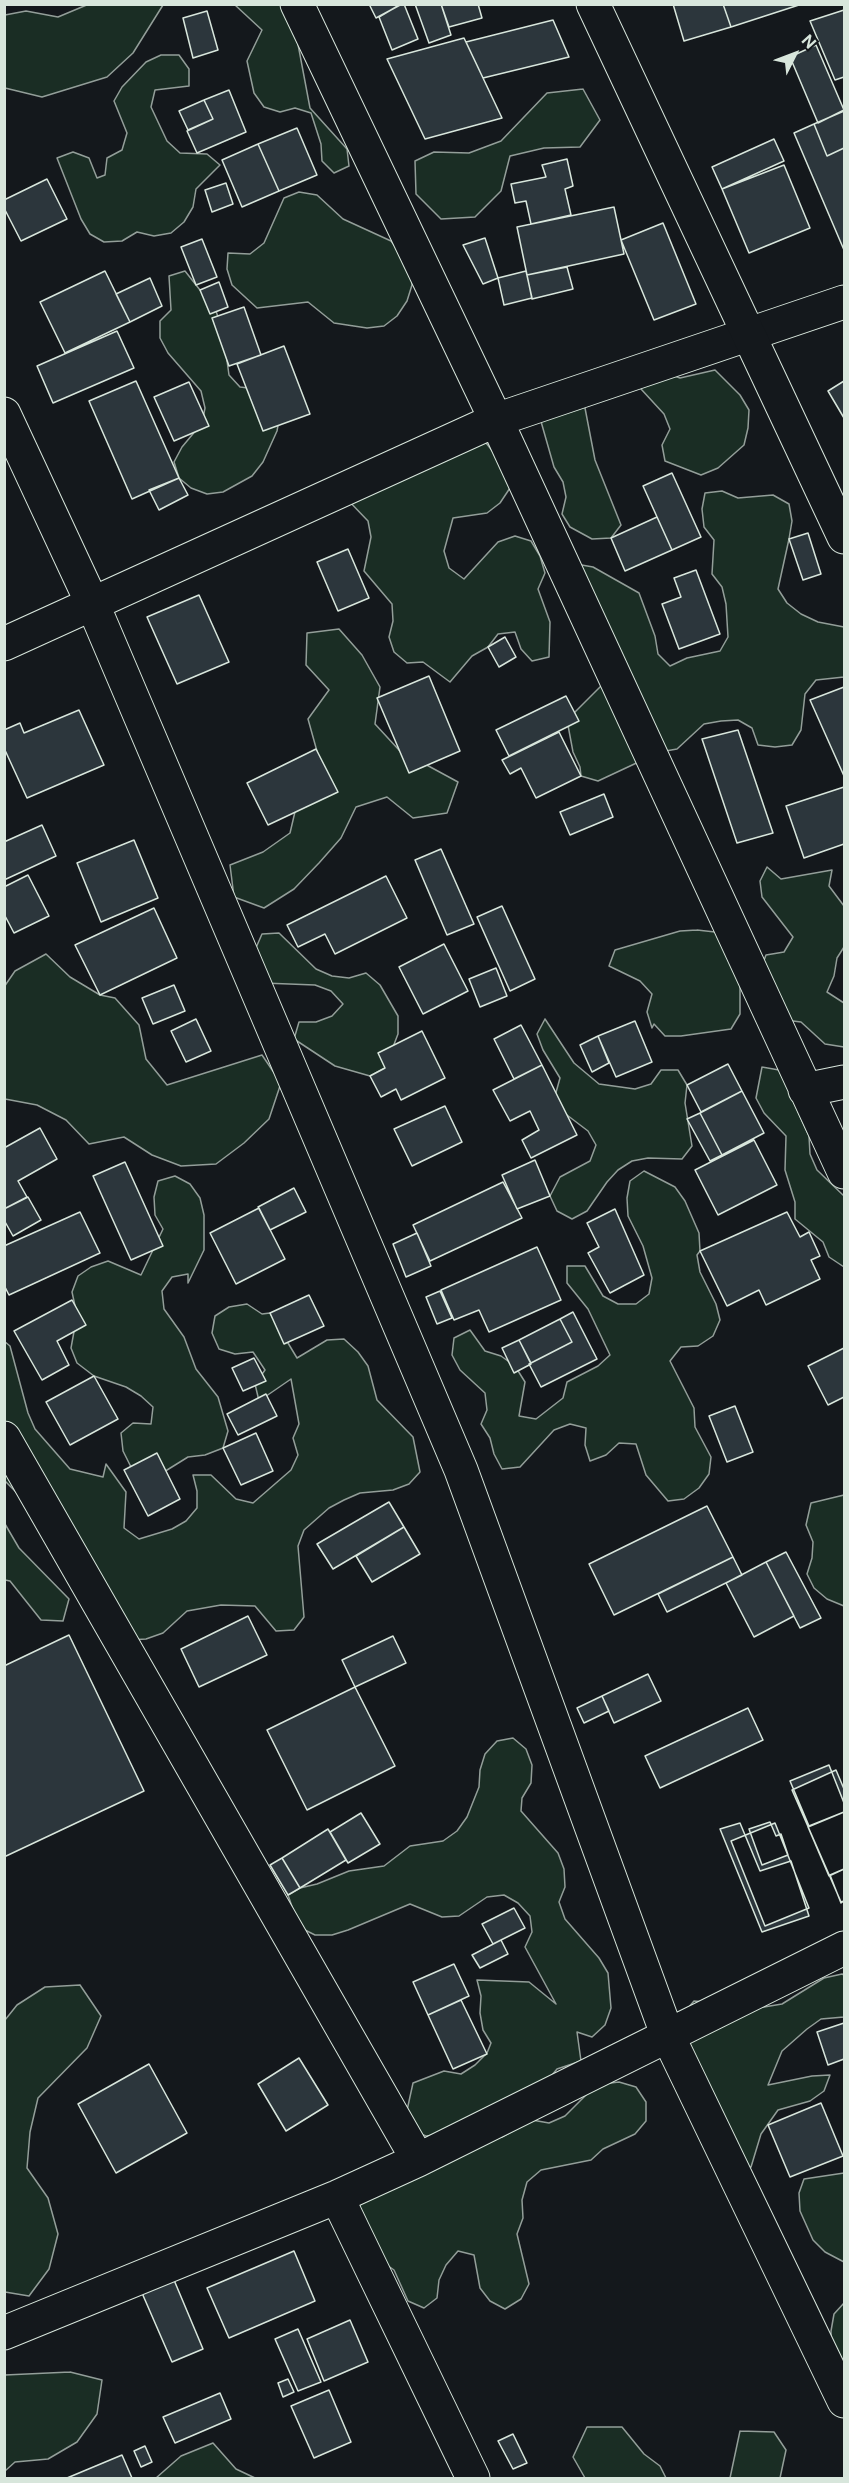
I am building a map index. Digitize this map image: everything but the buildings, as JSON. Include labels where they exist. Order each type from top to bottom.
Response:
[{"type":"street","points":[[297,4],[496,420],[844,1172]]},
{"type":"street","points":[[593,4],[844,537]]},
{"type":"street","points":[[4,644],[496,420],[844,302]]},
{"type":"street","points":[[4,414],[93,605],[460,1470],[667,2034],[844,2401]]},
{"type":"street","points":[[805,1090],[844,1082]]},
{"type":"street","points":[[4,1438],[418,2160]]},
{"type":"street","points":[[4,2333],[337,2197],[418,2160],[667,2034],[844,1948]]},
{"type":"street","points":[[337,2197],[473,2478]]},
{"type":"green space","points":[[89,4],[163,5],[133,53],[107,77],[42,97],[5,88],[5,15],[26,11],[58,17]]},
{"type":"green space","points":[[235,5],[282,5],[297,39],[310,108],[347,149],[349,166],[334,173],[322,161],[321,144],[311,113],[295,108],[280,112],[264,107],[254,93],[247,61],[262,30]]},
{"type":"green space","points":[[161,55],[179,55],[189,69],[189,86],[155,90],[151,107],[167,141],[180,153],[207,154],[220,165],[196,189],[193,207],[184,222],[171,233],[154,236],[137,232],[122,241],[104,242],[90,234],[81,219],[57,158],[73,152],[89,158],[97,178],[105,175],[107,158],[122,150],[127,133],[114,101],[122,87],[146,62]]},
{"type":"green space","points":[[583,89],[600,120],[580,147],[544,148],[510,156],[501,191],[475,217],[441,219],[416,194],[415,161],[434,152],[469,153],[501,141],[547,93]]},
{"type":"green space","points":[[299,192],[317,195],[343,219],[391,241],[412,268],[412,285],[407,301],[397,316],[384,326],[367,328],[334,323],[308,302],[257,308],[232,285],[227,269],[228,253],[250,254],[264,243],[284,198]]},
{"type":"green space","points":[[185,271],[200,290],[212,299],[223,332],[229,375],[240,387],[257,389],[280,414],[277,431],[263,462],[252,476],[223,492],[207,494],[191,488],[179,478],[174,462],[182,447],[202,423],[205,408],[201,391],[168,353],[160,338],[160,321],[171,310],[169,276]]},
{"type":"green space","points":[[715,370],[740,395],[749,410],[748,428],[744,445],[718,468],[701,475],[665,461],[662,445],[670,429],[664,414],[641,389],[636,372],[664,372],[680,378]]},
{"type":"green space","points":[[575,396],[585,408],[595,460],[621,525],[611,538],[592,539],[570,527],[562,514],[566,497],[563,482],[554,467],[540,418]]},
{"type":"green space","points":[[476,430],[497,457],[510,488],[500,503],[487,513],[453,518],[444,551],[449,568],[464,579],[498,542],[515,536],[531,541],[540,556],[545,573],[538,589],[550,622],[549,657],[532,661],[521,649],[515,632],[498,634],[488,647],[472,656],[450,682],[423,662],[407,663],[394,652],[389,637],[393,621],[392,604],[364,571],[371,537],[368,521],[345,497]]},
{"type":"green space","points":[[722,491],[738,498],[773,495],[789,504],[792,521],[778,589],[787,603],[801,614],[818,622],[844,627],[844,677],[816,680],[805,694],[801,730],[792,745],[775,747],[758,745],[752,728],[738,720],[721,721],[704,724],[677,749],[660,752],[598,781],[581,776],[580,767],[573,752],[567,720],[603,684],[576,564],[593,567],[639,593],[655,636],[658,654],[670,666],[687,658],[720,651],[728,637],[726,604],[722,587],[712,574],[714,540],[704,527],[702,509],[705,493]]},
{"type":"green space","points":[[339,629],[362,655],[380,687],[375,724],[399,750],[458,782],[447,813],[413,818],[387,797],[356,807],[341,838],[319,863],[294,889],[264,908],[234,897],[230,865],[263,852],[290,833],[298,799],[325,780],[308,719],[329,690],[306,665],[307,633]]},
{"type":"green space","points":[[767,867],[781,879],[832,870],[829,886],[844,906],[844,947],[837,958],[834,976],[827,992],[844,1003],[844,1047],[825,1044],[801,1022],[785,1020],[760,971],[766,955],[784,952],[793,937],[762,897],[760,881]]},
{"type":"green space","points":[[680,931],[715,932],[725,946],[740,978],[740,1014],[731,1029],[665,1036],[654,1024],[652,1028],[647,1012],[652,994],[640,981],[609,966],[615,950]]},
{"type":"green space","points":[[279,933],[316,969],[332,976],[349,978],[366,973],[380,985],[398,1016],[398,1034],[385,1068],[370,1076],[335,1066],[294,1039],[299,1022],[316,1022],[332,1016],[343,1004],[331,991],[315,985],[263,983],[255,950],[262,934]]},
{"type":"green space","points":[[46,954],[70,977],[100,995],[115,998],[139,1025],[146,1059],[167,1085],[262,1055],[281,1083],[269,1119],[244,1143],[216,1164],[181,1166],[152,1155],[124,1137],[89,1144],[66,1120],[37,1105],[5,1099],[4,987],[15,971]]},
{"type":"green space","points":[[545,1019],[574,1063],[599,1084],[635,1089],[651,1084],[661,1070],[678,1070],[687,1085],[685,1103],[692,1146],[682,1159],[648,1158],[632,1161],[618,1170],[607,1182],[587,1211],[572,1219],[557,1211],[550,1196],[560,1177],[590,1161],[596,1145],[588,1131],[563,1112],[555,1096],[560,1078],[543,1050],[537,1034]]},
{"type":"green space","points":[[762,1067],[779,1070],[809,1136],[810,1154],[817,1170],[844,1196],[844,1267],[829,1257],[823,1242],[795,1219],[795,1202],[785,1170],[786,1136],[764,1113],[756,1098]]},
{"type":"green space","points":[[644,1171],[675,1187],[685,1201],[699,1233],[700,1251],[697,1255],[700,1272],[716,1304],[720,1320],[713,1336],[698,1346],[681,1347],[670,1361],[694,1408],[695,1427],[711,1457],[709,1474],[699,1488],[684,1499],[668,1501],[646,1475],[636,1444],[619,1443],[606,1455],[590,1461],[585,1445],[586,1428],[570,1424],[554,1430],[520,1467],[502,1469],[494,1454],[490,1438],[481,1424],[487,1410],[485,1393],[460,1370],[452,1355],[454,1338],[470,1330],[485,1351],[501,1356],[515,1366],[525,1382],[519,1416],[536,1419],[563,1398],[567,1382],[598,1366],[610,1355],[588,1309],[567,1283],[567,1266],[585,1266],[603,1296],[618,1304],[636,1304],[649,1294],[652,1278],[643,1246],[628,1216],[627,1198],[630,1181]]},
{"type":"green space","points":[[175,1176],[190,1184],[200,1198],[204,1215],[204,1250],[188,1283],[188,1274],[172,1277],[162,1291],[164,1309],[184,1337],[196,1369],[218,1397],[228,1431],[223,1448],[205,1455],[188,1457],[159,1475],[131,1467],[123,1451],[121,1433],[133,1423],[151,1424],[153,1407],[126,1387],[94,1376],[77,1363],[71,1348],[77,1315],[72,1292],[78,1276],[91,1267],[108,1261],[141,1275],[163,1229],[155,1215],[154,1197],[158,1181]]},
{"type":"green space","points":[[247,1304],[262,1314],[270,1313],[297,1358],[327,1340],[344,1339],[358,1352],[368,1366],[377,1400],[413,1437],[420,1472],[409,1484],[393,1490],[360,1493],[344,1500],[329,1508],[304,1530],[298,1546],[304,1617],[294,1630],[276,1631],[255,1606],[221,1605],[187,1611],[163,1633],[146,1639],[129,1640],[20,1496],[5,1481],[4,1341],[10,1346],[28,1413],[35,1429],[70,1469],[103,1477],[106,1464],[126,1492],[124,1528],[139,1539],[172,1529],[186,1521],[197,1508],[197,1491],[193,1475],[211,1475],[236,1499],[253,1503],[291,1470],[298,1455],[293,1438],[299,1424],[291,1379],[259,1401],[255,1384],[265,1370],[253,1352],[235,1354],[219,1349],[212,1333],[215,1316],[229,1307]]},
{"type":"green space","points":[[844,1495],[844,1606],[827,1599],[814,1588],[807,1574],[812,1558],[813,1542],[806,1525],[811,1503]]},
{"type":"green space","points":[[5,1524],[19,1548],[69,1599],[63,1621],[41,1620],[10,1581],[5,1580]]},
{"type":"green space","points":[[513,1738],[526,1749],[532,1765],[531,1783],[522,1798],[521,1811],[558,1853],[564,1869],[565,1887],[559,1902],[565,1919],[599,1958],[608,1973],[611,2008],[605,2025],[592,2037],[577,2032],[581,2061],[557,2069],[535,2096],[443,2134],[426,2136],[411,2130],[406,2115],[413,2083],[444,2071],[461,2074],[487,2053],[491,2043],[483,2030],[480,2013],[481,1996],[477,1980],[529,1982],[556,2004],[525,1947],[532,1932],[530,1916],[518,1903],[504,1895],[487,1897],[459,1916],[442,1917],[410,1904],[348,1930],[332,1935],[315,1935],[299,1927],[288,1895],[300,1888],[349,1871],[384,1866],[410,1846],[443,1841],[457,1831],[467,1817],[479,1787],[480,1770],[485,1754],[497,1741]]},
{"type":"green space","points":[[844,1975],[844,2017],[821,2019],[782,2051],[768,2085],[812,2076],[830,2075],[824,2091],[810,2101],[778,2110],[761,2134],[751,2167],[734,2165],[711,2142],[683,2014],[694,2001],[764,2007],[782,2004],[824,1978]]},
{"type":"green space","points":[[80,1985],[101,2016],[87,2048],[38,2098],[30,2132],[27,2168],[48,2198],[58,2234],[49,2269],[29,2296],[5,2292],[5,2020],[17,2005],[45,1987]]},
{"type":"green space","points":[[619,2082],[636,2087],[646,2102],[646,2121],[635,2134],[603,2149],[591,2160],[541,2170],[527,2182],[522,2200],[523,2218],[517,2234],[529,2284],[521,2299],[505,2309],[490,2301],[480,2288],[474,2255],[458,2251],[446,2265],[439,2280],[437,2298],[424,2308],[408,2301],[394,2270],[380,2260],[353,2222],[365,2194],[486,2139],[502,2137],[532,2120],[549,2123],[565,2116],[588,2093],[602,2084]]},
{"type":"green space","points":[[844,2173],[844,2262],[825,2252],[813,2240],[800,2211],[799,2193],[804,2179]]},
{"type":"green space","points":[[844,2303],[844,2388],[831,2348],[831,2331],[834,2314]]},
{"type":"green space","points":[[70,2372],[102,2380],[97,2414],[77,2442],[48,2459],[15,2462],[5,2471],[5,2375]]},
{"type":"green space","points":[[587,2427],[622,2427],[644,2454],[660,2466],[666,2478],[585,2478],[573,2457]]},
{"type":"green space","points":[[740,2431],[774,2432],[786,2450],[780,2478],[730,2478]]},
{"type":"green space","points":[[213,2443],[236,2469],[255,2478],[156,2478],[181,2456]]}]
